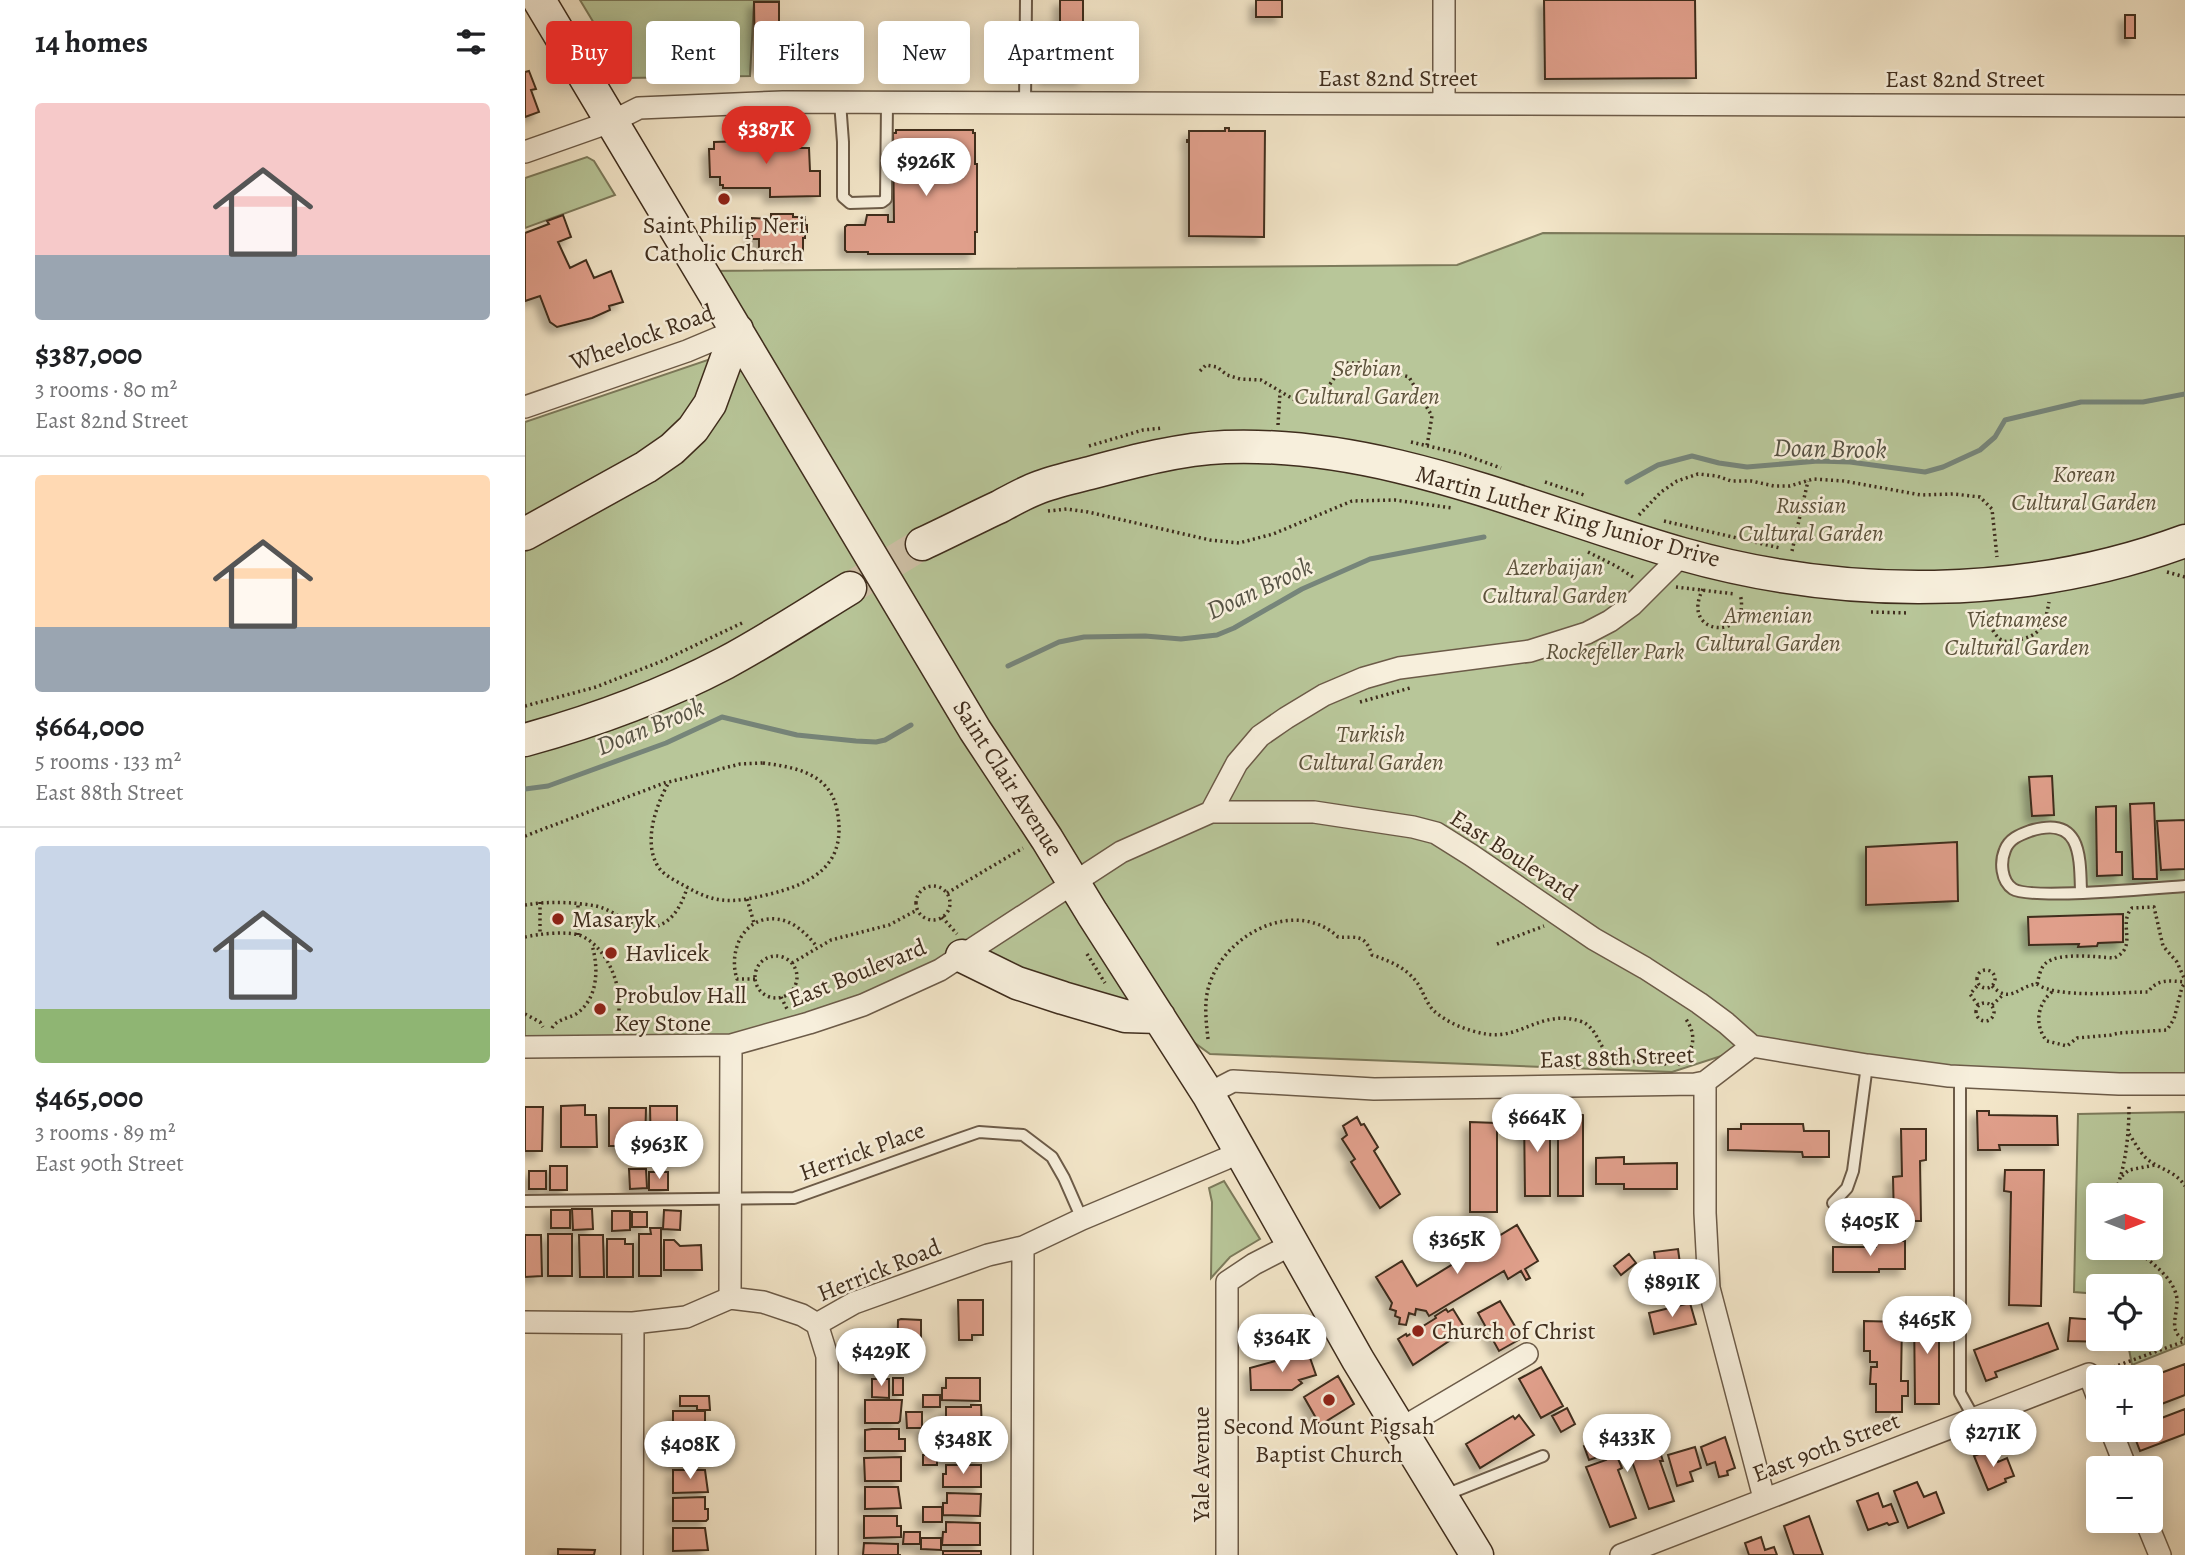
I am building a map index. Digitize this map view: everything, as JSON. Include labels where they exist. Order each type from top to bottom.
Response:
[{"type":"main road","name":"Saint Clair Avenue","points":[[539,0],[975,730],[1208,1094],[1358,1360],[1477,1555]]},
{"type":"main road","points":[[525,534],[646,467],[672,449],[693,429],[710,404],[737,330]]},
{"type":"main road","name":"Martin Luther King Junior Drive","points":[[922,544],[1038,487],[1133,461],[1178,453],[1223,447],[1265,447],[1372,460],[1448,479],[1683,554],[1782,576],[1843,583],[1927,588],[1998,583],[2049,576],[2180,548]]},
{"type":"main road","points":[[525,740],[633,705],[681,684],[729,661],[850,588]]},
{"type":"main road","points":[[963,948],[1017,983],[1125,1016],[1159,1017]]},
{"type":"street","points":[[1444,0],[1444,104]]},
{"type":"street","name":"East 82nd Street","points":[[525,152],[613,121],[639,108],[783,102],[2185,106]]},
{"type":"street","name":"Wheelock Road","points":[[525,407],[687,351],[737,330]]},
{"type":"street","points":[[1211,812],[1237,763],[1252,745],[1286,718],[1324,695],[1364,678],[1399,668],[1530,651],[1587,633],[1632,605],[1683,554]]},
{"type":"street","name":"East Boulevard","points":[[525,1047],[731,1045],[810,1023],[923,978],[963,948],[1139,843],[1211,812],[1314,812],[1401,824],[1436,833],[1594,939],[1699,1003],[1752,1046]]},
{"type":"street","points":[[730,1298],[731,1045]]},
{"type":"street","points":[[1752,1046],[1959,1077],[2185,1084]]},
{"type":"street","name":"East 88th Street","points":[[1208,1094],[1233,1081],[1374,1089],[1695,1084],[1705,1082],[1752,1046]]},
{"type":"street","points":[[1705,1082],[1705,1213],[1709,1289],[1764,1498]]},
{"type":"street","name":"Herrick Road","points":[[525,1322],[633,1323],[686,1317],[730,1298],[764,1301],[802,1315],[817,1324],[854,1303],[988,1255],[1023,1247],[1240,1151]]},
{"type":"street","name":"Yale Avenue","points":[[1227,1555],[1227,1282],[1254,1264],[1293,1244]]},
{"type":"street","points":[[1022,1555],[1023,1247]]},
{"type":"street","points":[[632,1555],[633,1323]]},
{"type":"street","points":[[817,1324],[827,1356],[827,1555]]},
{"type":"street","points":[[1400,1429],[1527,1354]]},
{"type":"street","name":"East 90th Street","points":[[1621,1555],[2086,1377]]},
{"type":"street","points":[[2151,1533],[2159,1555]]},
{"type":"lane","points":[[1025,103],[1026,0]]},
{"type":"lane","points":[[840,102],[843,198],[849,203],[882,202],[886,199],[887,103]]},
{"type":"lane","points":[[2081,892],[2080,854],[2073,839],[2061,828],[2032,831],[2007,844],[2001,859],[2004,877],[2013,889],[2025,892],[2081,892],[2185,886]]},
{"type":"lane","points":[[1833,1203],[1847,1188],[1853,1171],[1867,1065]]},
{"type":"lane","points":[[1959,1077],[1960,1393],[1974,1418]]},
{"type":"lane","name":"Herrick Place","points":[[525,1201],[794,1198],[979,1132],[1001,1132],[1023,1135],[1052,1157],[1082,1219]]},
{"type":"lane","points":[[1441,1497],[1543,1456]]},
{"type":"path","points":[[1200,371],[1206,365],[1217,367],[1227,375],[1240,379],[1261,380],[1300,402],[1325,391],[1345,363],[1359,363],[1409,377],[1432,416],[1427,446]]},
{"type":"path","points":[[1278,426],[1280,392]]},
{"type":"path","points":[[1639,515],[1661,492],[1677,481],[1698,474],[1775,486],[1790,486],[1813,479],[1843,481],[1921,495],[1954,494],[1980,497],[1992,509],[1997,557]]},
{"type":"path","points":[[1792,551],[1808,481]]},
{"type":"path","points":[[1039,513],[1067,509],[1088,512],[1210,540],[1239,543],[1273,534],[1352,500],[1395,500],[1460,509]]},
{"type":"path","points":[[1586,551],[1636,579]]},
{"type":"path","points":[[1703,589],[1698,600],[1699,614],[1704,622],[1718,628],[1732,624],[1739,616],[1742,608],[1739,594]]},
{"type":"path","points":[[1984,610],[1998,638],[2015,641],[2033,637],[2047,615],[2049,602]]},
{"type":"path","points":[[525,706],[596,687],[660,662],[747,621]]},
{"type":"path","points":[[525,836],[669,782],[740,764],[763,763],[806,772],[815,776],[830,792],[836,802],[841,828],[837,845],[825,868],[799,886],[733,901],[704,897],[666,875],[659,867],[652,846],[656,811],[669,782]]},
{"type":"path","points":[[947,893],[1023,848]]},
{"type":"path","points":[[938,886],[947,893],[949,909],[942,917],[936,920],[925,918],[917,910],[916,899],[927,887],[938,886]]},
{"type":"path","points":[[525,905],[540,902],[598,907],[634,924],[657,926],[676,913],[687,888]]},
{"type":"path","points":[[747,899],[754,923]]},
{"type":"path","points":[[540,902],[540,934]]},
{"type":"path","points":[[578,904],[578,935]]},
{"type":"path","points":[[2037,984],[2043,966],[2050,960],[2068,956],[2114,958],[2124,952],[2127,915],[2132,908],[2138,907],[2154,907],[2163,946],[2177,962],[2185,982]]},
{"type":"path","points":[[792,962],[844,935],[889,925],[917,910]]},
{"type":"path","points":[[942,917],[963,948]]},
{"type":"path","points":[[755,979],[737,979],[734,970],[734,956],[740,936],[754,923],[776,919],[792,925],[810,937],[817,947]]},
{"type":"path","points":[[1208,1039],[1207,992],[1216,968],[1242,939],[1261,928],[1281,922],[1322,925],[1338,937],[1361,939],[1372,955],[1392,961],[1407,972],[1436,1012],[1459,1026],[1483,1033],[1508,1033],[1551,1018],[1579,1021],[1593,1029],[1604,1051],[1612,1058],[1632,1063],[1659,1058],[1672,1072],[1689,1056],[1692,1049],[1693,1032],[1682,1015]]},
{"type":"path","points":[[1497,944],[1543,926],[1554,932]]},
{"type":"path","points":[[525,937],[540,934],[578,935],[591,943],[607,960],[617,984],[618,1031]]},
{"type":"path","points":[[550,1030],[555,1022],[586,1006],[592,995],[596,970],[591,943]]},
{"type":"path","points":[[780,956],[792,962],[796,983],[793,989],[781,997],[767,995],[761,991],[755,979],[758,967],[767,958],[780,956]]},
{"type":"path","points":[[1978,1005],[1970,994],[1978,985],[1977,975],[1981,971],[1992,972],[1995,978],[1992,986]]},
{"type":"path","points":[[1992,1006],[2004,995],[2037,984],[2052,992],[2148,992],[2159,982],[2185,982]]},
{"type":"path","points":[[2052,992],[2046,997],[2039,1012],[2041,1030],[2047,1041],[2067,1046],[2077,1038],[2167,1030],[2174,1019],[2185,982]]},
{"type":"path","points":[[1978,985],[1983,988],[1992,986],[2004,995]]},
{"type":"path","points":[[781,997],[788,1011]]},
{"type":"path","points":[[1978,1005],[1984,1003],[1992,1006]]},
{"type":"path","points":[[1978,1005],[1976,1016],[1984,1021],[1990,1020],[1994,1015],[1992,1006]]},
{"type":"path","points":[[525,1014],[540,1022],[544,1030]]},
{"type":"path","points":[[2119,1183],[2129,1133],[2129,1104]]},
{"type":"path","points":[[2129,1133],[2144,1156],[2171,1171],[2185,1186]]},
{"type":"path","points":[[2122,1176],[2129,1170],[2155,1164]]},
{"type":"path","points":[[2149,1260],[2159,1268],[2176,1294],[2173,1328],[2178,1337],[2185,1340]]},
{"type":"path","points":[[2118,1365],[2185,1340]]},
{"type":"green space","points":[[580,0],[779,0],[754,2],[750,76],[740,76],[740,21],[646,21],[646,78],[632,78],[632,21],[593,21]]},
{"type":"green space","points":[[587,157],[594,161],[615,195],[525,228],[525,178]]},
{"type":"green space","name":"Rockefeller Park","points":[[1543,233],[2185,236],[2185,1078],[1949,1076],[1752,1046],[1672,1072],[1210,1054],[1159,1017],[962,956],[809,1023],[679,1045],[525,1048],[525,422],[708,360],[737,330],[702,271],[1457,265]]},
{"type":"green space","points":[[2185,1112],[2185,1344],[2132,1365],[2129,1351],[2163,1351],[2163,1274],[2086,1274],[2086,1293],[2074,1292],[2078,1114]]},
{"type":"green space","points":[[1224,1181],[1260,1239],[1230,1257],[1211,1278],[1212,1202],[1209,1188]]},
{"type":"building","points":[[1060,0],[1083,0],[1083,21],[1060,21]]},
{"type":"building","points":[[1256,0],[1282,0],[1282,17],[1256,17]]},
{"type":"building","points":[[1544,0],[1695,0],[1696,78],[1545,79]]},
{"type":"building","points":[[754,2],[779,2],[779,21],[754,21]]},
{"type":"building","points":[[2125,15],[2135,15],[2135,38],[2125,38]]},
{"type":"building","points":[[529,71],[536,89],[531,90],[539,112],[525,117],[525,72]]},
{"type":"building","points":[[1225,128],[1229,128],[1229,131],[1265,131],[1264,237],[1189,236],[1189,131],[1225,131]]},
{"type":"building","points":[[776,130],[799,130],[799,148],[809,148],[810,171],[820,171],[820,196],[770,197],[770,188],[723,188],[723,185],[720,185],[720,177],[710,177],[709,149],[714,149],[714,142],[777,140]]},
{"type":"building","points":[[896,130],[973,130],[975,133],[975,254],[868,254],[845,250],[847,225],[865,225],[867,215],[888,215],[888,222],[894,222],[893,133],[896,133]]},
{"type":"building","points":[[771,214],[805,217],[807,232],[803,238],[803,251],[799,251],[799,254],[759,250],[759,239],[752,239],[752,218],[771,219]]},
{"type":"building","points":[[563,215],[571,237],[558,242],[570,268],[586,260],[594,278],[611,271],[623,302],[609,306],[610,310],[592,318],[557,327],[550,322],[540,296],[525,301],[525,233],[549,224],[547,221]]},
{"type":"building","points":[[2052,776],[2054,815],[2032,816],[2029,777]]},
{"type":"building","points":[[2154,803],[2157,879],[2133,879],[2130,804]]},
{"type":"building","points":[[2116,806],[2116,852],[2122,852],[2122,875],[2097,876],[2096,807]]},
{"type":"building","points":[[2185,820],[2185,869],[2161,870],[2157,821]]},
{"type":"building","points":[[1957,842],[1958,901],[1866,905],[1866,847]]},
{"type":"building","points":[[2123,914],[2123,942],[2078,947],[2079,944],[2029,945],[2028,917]]},
{"type":"building","points":[[585,1105],[585,1115],[596,1115],[597,1147],[561,1147],[561,1106]]},
{"type":"building","points":[[650,1106],[677,1106],[677,1147],[659,1147],[659,1156],[651,1156]]},
{"type":"building","points":[[525,1107],[543,1107],[542,1151],[525,1151]]},
{"type":"building","points":[[609,1108],[646,1108],[645,1146],[609,1146]]},
{"type":"building","points":[[1533,1111],[1550,1114],[1550,1196],[1525,1196],[1524,1114],[1533,1114]]},
{"type":"building","points":[[1977,1111],[1989,1111],[1989,1115],[2057,1116],[2058,1145],[1999,1145],[2000,1150],[1978,1150]]},
{"type":"building","points":[[1567,1112],[1583,1115],[1583,1196],[1558,1196],[1558,1115],[1567,1115]]},
{"type":"building","points":[[1357,1117],[1378,1147],[1374,1151],[1400,1194],[1380,1208],[1351,1162],[1355,1159],[1342,1139],[1347,1135],[1343,1126]]},
{"type":"building","points":[[1470,1122],[1497,1123],[1497,1212],[1470,1212]]},
{"type":"building","points":[[1741,1124],[1803,1124],[1804,1131],[1829,1131],[1829,1157],[1803,1157],[1802,1152],[1728,1150],[1728,1129],[1741,1129]]},
{"type":"building","points":[[1901,1129],[1926,1129],[1926,1160],[1920,1161],[1921,1221],[1894,1221],[1893,1177],[1902,1176]]},
{"type":"building","points":[[1624,1157],[1624,1164],[1677,1163],[1677,1189],[1624,1189],[1624,1184],[1596,1184],[1596,1158]]},
{"type":"building","points":[[550,1166],[567,1166],[567,1190],[550,1190]]},
{"type":"building","points":[[629,1169],[646,1169],[647,1188],[630,1189]]},
{"type":"building","points":[[2005,1170],[2044,1170],[2041,1306],[2009,1305],[2011,1192],[2004,1191]]},
{"type":"building","points":[[529,1171],[546,1171],[546,1189],[529,1189]]},
{"type":"building","points":[[649,1172],[668,1172],[668,1190],[649,1190]]},
{"type":"building","points":[[572,1209],[592,1209],[593,1229],[573,1230]]},
{"type":"building","points":[[551,1210],[570,1210],[570,1228],[551,1228]]},
{"type":"building","points":[[664,1210],[681,1211],[680,1230],[663,1229]]},
{"type":"building","points":[[612,1211],[630,1211],[630,1230],[612,1231]]},
{"type":"building","points":[[632,1212],[647,1212],[647,1227],[632,1227]]},
{"type":"building","points":[[1517,1225],[1538,1261],[1525,1269],[1530,1278],[1526,1280],[1521,1271],[1508,1279],[1504,1271],[1429,1316],[1426,1311],[1416,1309],[1415,1315],[1409,1313],[1406,1325],[1399,1324],[1400,1318],[1395,1316],[1396,1311],[1390,1309],[1392,1303],[1376,1277],[1402,1261],[1417,1286]]},
{"type":"building","points":[[650,1228],[661,1228],[661,1276],[639,1276],[639,1234],[651,1234]]},
{"type":"building","points":[[548,1234],[572,1234],[572,1276],[548,1276]]},
{"type":"building","points":[[525,1235],[541,1235],[542,1276],[525,1277]]},
{"type":"building","points":[[579,1235],[603,1235],[604,1277],[580,1277]]},
{"type":"building","points":[[607,1239],[625,1239],[625,1244],[633,1244],[633,1277],[607,1277]]},
{"type":"building","points":[[664,1240],[674,1240],[680,1246],[701,1245],[702,1270],[664,1270]]},
{"type":"building","points":[[1876,1241],[1905,1241],[1905,1269],[1833,1272],[1833,1247],[1876,1247]]},
{"type":"building","points":[[1678,1249],[1681,1271],[1657,1274],[1654,1252]]},
{"type":"building","points":[[1629,1254],[1636,1263],[1621,1275],[1614,1266]]},
{"type":"building","points":[[958,1300],[983,1300],[983,1335],[972,1335],[972,1340],[959,1340]]},
{"type":"building","points":[[1500,1301],[1522,1338],[1499,1351],[1478,1313]]},
{"type":"building","points":[[1690,1303],[1696,1324],[1654,1334],[1649,1313]]},
{"type":"building","points":[[1446,1309],[1448,1312],[1453,1309],[1464,1327],[1459,1331],[1461,1333],[1413,1365],[1398,1339],[1436,1318],[1435,1316]]},
{"type":"building","points":[[1914,1310],[1942,1310],[1942,1321],[1939,1321],[1939,1404],[1915,1404]]},
{"type":"building","points":[[2070,1318],[2086,1319],[2086,1341],[2068,1341]]},
{"type":"building","points":[[898,1320],[921,1320],[921,1355],[911,1354],[911,1365],[897,1364]]},
{"type":"building","points":[[1864,1321],[1902,1322],[1901,1381],[1908,1381],[1908,1396],[1902,1396],[1902,1412],[1876,1412],[1876,1384],[1870,1384],[1871,1367],[1877,1367],[1877,1362],[1870,1362],[1870,1351],[1864,1351]]},
{"type":"building","points":[[2048,1323],[2058,1349],[1995,1372],[1997,1377],[1986,1381],[1974,1350]]},
{"type":"building","points":[[866,1331],[890,1331],[890,1373],[866,1373]]},
{"type":"building","points":[[1308,1352],[1316,1375],[1299,1380],[1302,1383],[1292,1390],[1251,1390],[1250,1368]]},
{"type":"building","points":[[2185,1364],[2185,1395],[2163,1403],[2163,1372]]},
{"type":"building","points":[[1541,1367],[1563,1406],[1541,1418],[1519,1379]]},
{"type":"building","name":"Second Mount Pigsah Baptist Church","points":[[1338,1376],[1354,1404],[1320,1425],[1304,1397]]},
{"type":"building","points":[[893,1378],[903,1378],[903,1395],[893,1395]]},
{"type":"building","points":[[946,1378],[980,1378],[980,1401],[942,1400],[942,1388],[946,1388]]},
{"type":"building","points":[[872,1379],[889,1379],[889,1398],[872,1397]]},
{"type":"building","points":[[923,1395],[940,1395],[940,1407],[923,1407]]},
{"type":"building","points":[[680,1396],[709,1396],[710,1410],[697,1410],[697,1406],[680,1406]]},
{"type":"building","points":[[865,1400],[902,1400],[900,1421],[865,1423]]},
{"type":"building","points":[[981,1405],[982,1432],[971,1432],[971,1429],[942,1430],[942,1417],[946,1417],[946,1407]]},
{"type":"building","points":[[1567,1408],[1575,1424],[1561,1432],[1552,1416]]},
{"type":"building","points":[[2185,1409],[2185,1434],[2140,1451],[2137,1442],[2163,1442],[2163,1417]]},
{"type":"building","points":[[673,1411],[705,1411],[708,1433],[673,1435]]},
{"type":"building","points":[[906,1412],[922,1412],[922,1428],[907,1428]]},
{"type":"building","points":[[1519,1415],[1534,1435],[1480,1468],[1466,1444]]},
{"type":"building","points":[[1645,1425],[1650,1442],[1647,1444],[1651,1452],[1659,1449],[1663,1461],[1660,1461],[1674,1501],[1649,1509],[1629,1453],[1621,1456],[1622,1461],[1619,1461],[1622,1468],[1618,1470],[1636,1518],[1610,1527],[1586,1467],[1606,1460],[1604,1455],[1589,1460],[1584,1446]]},
{"type":"building","points":[[923,1426],[939,1426],[939,1435],[923,1435]]},
{"type":"building","points":[[711,1428],[726,1428],[726,1439],[711,1439]]},
{"type":"building","points":[[899,1429],[899,1439],[905,1439],[905,1451],[865,1451],[865,1430]]},
{"type":"building","points":[[945,1435],[981,1435],[981,1459],[941,1458],[941,1447],[945,1448]]},
{"type":"building","points":[[1725,1437],[1735,1468],[1727,1471],[1728,1475],[1719,1477],[1715,1462],[1707,1465],[1701,1447]]},
{"type":"building","points":[[673,1440],[705,1440],[708,1461],[673,1463]]},
{"type":"building","points":[[1695,1447],[1701,1468],[1690,1472],[1693,1481],[1677,1486],[1668,1455]]},
{"type":"building","points":[[1993,1448],[1998,1462],[2007,1458],[2014,1476],[1988,1490],[1974,1456]]},
{"type":"building","points":[[923,1455],[937,1455],[937,1465],[923,1465]]},
{"type":"building","points":[[901,1457],[901,1481],[865,1481],[864,1458]]},
{"type":"building","points":[[946,1465],[981,1465],[981,1487],[943,1487]]},
{"type":"building","points":[[673,1470],[705,1470],[708,1492],[673,1493]]},
{"type":"building","points":[[1917,1482],[1924,1497],[1936,1492],[1944,1513],[1908,1528],[1894,1491]]},
{"type":"building","points":[[865,1487],[898,1487],[901,1508],[865,1509]]},
{"type":"building","points":[[947,1493],[981,1494],[980,1516],[943,1515],[943,1503],[947,1503]]},
{"type":"building","points":[[1878,1493],[1883,1507],[1891,1504],[1898,1522],[1868,1530],[1857,1501]]},
{"type":"building","points":[[705,1497],[705,1509],[708,1509],[706,1521],[673,1521],[673,1498]]},
{"type":"building","points":[[923,1507],[942,1507],[942,1522],[923,1522]]},
{"type":"building","points":[[864,1516],[897,1516],[901,1537],[864,1538]]},
{"type":"building","points":[[1809,1516],[1823,1555],[1794,1555],[1784,1526]]},
{"type":"building","points":[[946,1522],[980,1523],[980,1545],[942,1545]]},
{"type":"building","points":[[673,1528],[705,1528],[708,1550],[673,1551]]},
{"type":"building","points":[[904,1532],[920,1532],[920,1544],[903,1544]]},
{"type":"building","points":[[1761,1537],[1765,1550],[1774,1547],[1777,1555],[1749,1555],[1745,1543]]},
{"type":"building","points":[[921,1538],[941,1538],[941,1550],[921,1549]]},
{"type":"building","points":[[864,1543],[898,1544],[898,1555],[863,1555]]},
{"type":"building","points":[[558,1549],[595,1550],[594,1555],[558,1555]]},
{"type":"building","points":[[943,1551],[981,1551],[981,1555],[943,1555]]},
{"type":"waterway","name":"Doan Brook","points":[[1627,482],[1658,465],[1692,456],[1747,467],[1818,461],[1850,462],[1925,472],[1980,450],[1995,437],[2005,420],[2081,402],[2143,402],[2185,394]]},
{"type":"waterway","name":"Doan Brook","points":[[1008,666],[1059,642],[1084,637],[1145,636],[1181,639],[1217,635],[1302,589],[1370,559],[1484,537]]},
{"type":"waterway","name":"Doan Brook","points":[[525,789],[548,786],[666,743],[722,717],[797,735],[876,742],[885,740],[911,725]]},
{"type":"tunnel","points":[[850,588],[922,544]]},
{"type":"place","name":"Saint Philip Neri Catholic Church","points":[[724,199]]},
{"type":"place","name":"Masaryk","points":[[558,919]]},
{"type":"place","name":"Havlicek","points":[[611,953]]},
{"type":"place","name":"Probulov Hall Key Stone","points":[[600,1009]]},
{"type":"place","name":"Church of Christ","points":[[1418,1331]]},
{"type":"place","name":"Second Mount Pigsah Baptist Church","points":[[1329,1400]]},
{"type":"park label","name":"Serbian Cultural Garden","points":[[1367,382]]},
{"type":"park label","name":"Korean Cultural Garden","points":[[2084,488]]},
{"type":"park label","name":"Russian Cultural Garden","points":[[1811,519]]},
{"type":"park label","name":"Azerbaijan Cultural Garden","points":[[1555,581]]},
{"type":"park label","name":"Armenian Cultural Garden","points":[[1768,629]]},
{"type":"park label","name":"Vietnamese Cultural Garden","points":[[2017,633]]},
{"type":"park label","name":"Turkish Cultural Garden","points":[[1371,748]]}]
